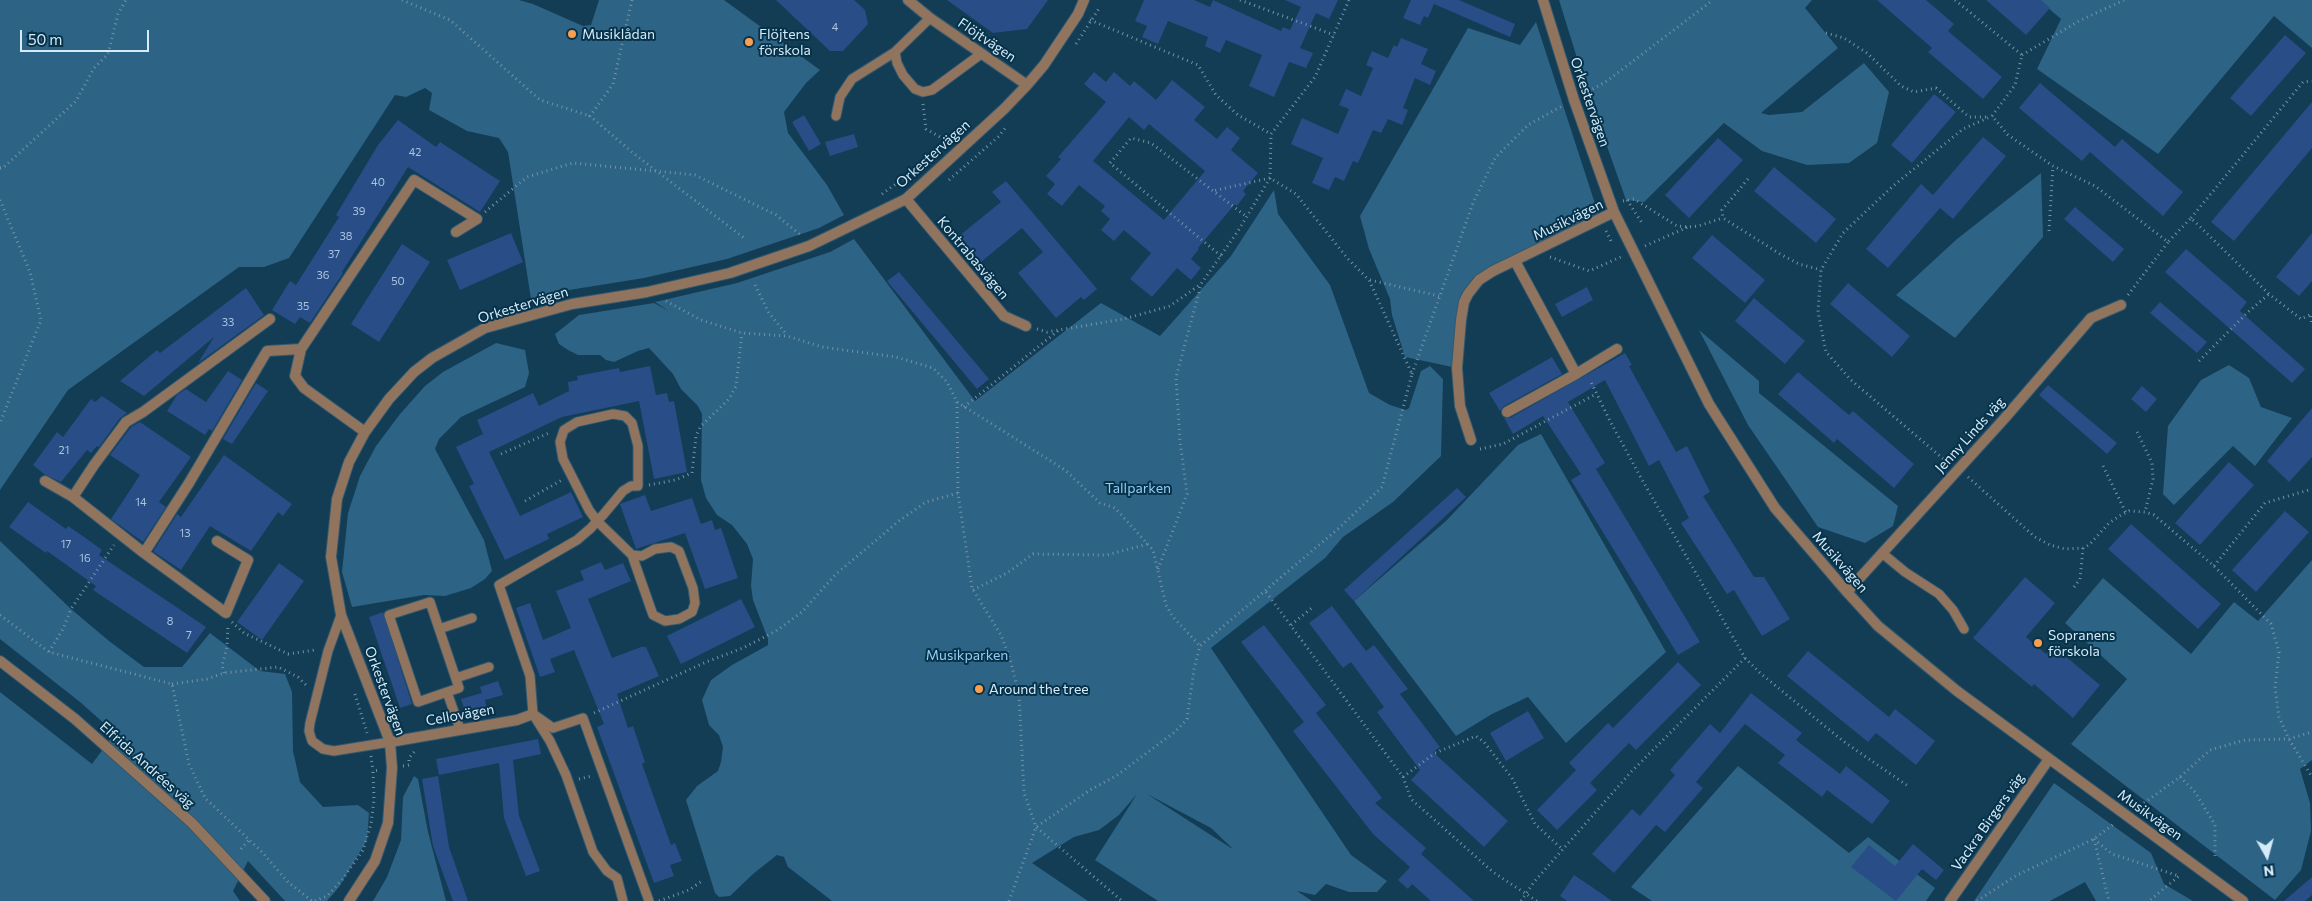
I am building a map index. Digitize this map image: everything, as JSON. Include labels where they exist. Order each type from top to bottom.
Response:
[{"type":"street","name":"Flöjtvägen","points":[[908,0],[930,18],[1027,85]]},
{"type":"street","name":"Orkestervägen","points":[[349,901],[375,861],[388,823],[392,768],[390,742],[341,616],[331,557],[337,499],[349,462],[365,432],[414,372],[432,358],[485,328],[572,304],[647,292],[730,273],[809,246],[906,199],[1027,85],[1044,65],[1078,14],[1084,0]]},
{"type":"street","name":"Orkestervägen","points":[[1543,0],[1574,100],[1612,207]]},
{"type":"street","points":[[365,432],[304,388],[295,376],[301,349],[414,180],[477,219],[456,232]]},
{"type":"street","name":"Kontrabasvägen","points":[[906,199],[1004,316],[1026,326]]},
{"type":"street","name":"Musikvägen","points":[[1471,440],[1460,406],[1458,377],[1464,302],[1468,294],[1479,280],[1537,250],[1612,207],[1709,404],[1775,508],[1846,592],[1878,626],[1956,691],[2243,901]]},
{"type":"street","points":[[1515,261],[1576,374]]},
{"type":"street","name":"Jenny Linds väg","points":[[1846,592],[1882,554],[2091,318],[2120,305]]},
{"type":"street","points":[[73,497],[126,422],[143,412],[270,320]]},
{"type":"street","points":[[144,553],[189,483],[267,352],[301,349]]},
{"type":"street","points":[[1507,412],[1617,349]]},
{"type":"street","points":[[45,481],[73,497],[113,528],[120,536],[226,613],[248,560],[218,541]]},
{"type":"street","name":"Elfrida Andrées väg","points":[[0,661],[75,719],[192,823],[265,901]]},
{"type":"street","name":"Cellovägen","points":[[390,742],[517,720],[533,714]]},
{"type":"street","name":"Vackra Birgers väg","points":[[1950,901],[2049,759]]},
{"type":"lane","points":[[836,116],[840,97],[852,79],[895,52],[930,18]]},
{"type":"lane","points":[[895,52],[896,63],[902,75],[915,90],[923,92],[932,90],[981,54]]},
{"type":"lane","points":[[623,901],[618,878],[607,871],[592,852],[566,775],[550,741],[533,714],[530,676],[499,585],[576,540],[597,521],[623,491],[631,486],[638,486],[638,446],[632,423],[624,416],[613,414],[577,422],[564,430],[560,442],[563,459],[597,521],[632,555],[653,616],[665,621],[679,619],[692,612],[695,603],[693,588],[679,551],[671,547],[655,549],[642,556],[632,555]]},
{"type":"lane","points":[[1882,554],[1953,610],[1964,629]]},
{"type":"lane","points":[[430,602],[440,629],[459,688],[418,702],[389,615],[430,602]]},
{"type":"lane","points":[[341,616],[328,651],[310,723],[309,731],[312,741],[323,749],[334,751],[390,742]]},
{"type":"lane","points":[[440,629],[472,618]]},
{"type":"lane","points":[[456,678],[489,667]]},
{"type":"lane","points":[[447,692],[460,729]]},
{"type":"lane","points":[[533,714],[553,728],[583,718],[592,736],[603,773],[649,901]]},
{"type":"path","points":[[0,168],[3,168],[76,101],[94,68],[108,54],[118,14],[126,0]]},
{"type":"path","points":[[402,0],[450,20],[540,100],[590,116],[657,172],[744,238]]},
{"type":"path","points":[[590,116],[613,84],[632,0]]},
{"type":"path","points":[[1240,0],[1334,34]]},
{"type":"path","points":[[1026,326],[1047,332],[1124,319],[1170,306],[1201,284],[1247,217],[1270,178],[1271,134],[1315,76],[1349,0]]},
{"type":"path","points":[[1010,901],[1036,827],[1090,790],[1116,776],[1175,732],[1187,718],[1194,669],[1200,646],[1266,592],[1339,528],[1382,487],[1412,374],[1473,203],[1495,158],[1528,125],[1607,81],[1713,0]]},
{"type":"path","points":[[1955,0],[2022,55]]},
{"type":"path","points":[[2124,0],[2079,21],[2022,55],[2015,85],[1992,116],[1963,129],[1893,186],[1843,233],[1821,270],[1818,312],[1826,352],[1851,380],[1957,470],[1974,481],[2035,537],[2065,550],[2083,548],[2089,545],[2109,523],[2126,512],[2145,512],[2154,516],[2214,566],[2271,624],[2279,652],[2275,688],[2279,716],[2289,739],[2312,777]]},
{"type":"path","points":[[1078,14],[1198,65],[1216,95],[1238,115],[1271,134]]},
{"type":"path","points":[[1826,33],[1844,38],[1867,52],[1901,86],[1914,92],[1936,88],[1969,117],[1978,119],[1992,116]]},
{"type":"path","points":[[2120,305],[2168,242],[2191,218],[2303,82],[2312,81]]},
{"type":"path","points":[[1992,116],[2008,135],[2053,166],[2095,186],[2168,242]]},
{"type":"path","points":[[1221,256],[1110,162],[1131,138],[1151,143],[1247,217]]},
{"type":"path","points":[[477,219],[527,176],[574,163],[695,175],[776,215],[802,236],[809,246]]},
{"type":"path","points":[[2049,231],[2053,166]]},
{"type":"path","points":[[877,198],[917,169]]},
{"type":"path","points":[[1213,191],[1270,178],[1296,194],[1348,259],[1369,280],[1412,374]]},
{"type":"path","points":[[1722,218],[1722,210],[1748,178]]},
{"type":"path","points":[[1612,207],[1634,199],[1676,226],[1688,227]]},
{"type":"path","points":[[0,200],[30,272],[41,320],[0,423]]},
{"type":"path","points":[[1627,200],[1642,223]]},
{"type":"path","points":[[1537,250],[1555,260],[1588,271],[1688,227],[1722,218],[1799,264],[1821,270]]},
{"type":"path","points":[[2191,218],[2269,294],[2301,319],[2311,315],[2312,326]]},
{"type":"path","points":[[793,240],[810,233]]},
{"type":"path","points":[[1369,280],[1439,296]]},
{"type":"path","points":[[1157,570],[1187,494],[1180,441],[1176,377],[1201,284]]},
{"type":"path","points":[[755,285],[769,313],[787,336]]},
{"type":"path","points":[[647,292],[701,320],[742,332],[787,336],[822,347],[896,357],[933,368],[947,382],[957,402],[958,493],[974,590],[1001,636],[1010,659],[1019,694],[1024,793],[1036,827],[1122,901]]},
{"type":"path","points":[[2199,361],[2248,312],[2269,294]]},
{"type":"path","points":[[964,407],[1060,329]]},
{"type":"path","points":[[638,486],[675,480],[692,473],[696,436],[701,426],[729,399],[736,386],[742,332]]},
{"type":"path","points":[[1585,367],[1596,394],[1640,478],[1745,658],[1760,673],[1843,741],[1908,786]]},
{"type":"path","points":[[1480,449],[1503,444],[1596,394]]},
{"type":"path","points":[[957,402],[1065,470],[1100,503],[1115,508],[1153,550],[1166,605],[1172,617],[1200,646]]},
{"type":"path","points":[[501,454],[554,431],[564,430]]},
{"type":"path","points":[[2137,432],[2152,463],[2153,479],[2145,512]]},
{"type":"path","points":[[2103,466],[2126,512]]},
{"type":"path","points":[[525,501],[571,475]]},
{"type":"path","points":[[2214,566],[2266,503],[2312,489]]},
{"type":"path","points":[[583,718],[706,662],[743,648],[776,631],[802,612],[836,574],[899,520],[926,502],[958,493]]},
{"type":"path","points":[[49,652],[63,630],[71,609],[120,536]]},
{"type":"path","points":[[974,590],[1007,573],[1033,554],[1107,555],[1148,544]]},
{"type":"path","points":[[2074,588],[2080,579],[2083,548]]},
{"type":"path","points":[[1266,592],[1403,777],[1411,799],[1493,872],[1537,901]]},
{"type":"path","points":[[1291,624],[1313,607]]},
{"type":"path","points":[[226,613],[234,625],[244,633],[288,654],[301,654],[310,650],[328,651]]},
{"type":"path","points":[[224,673],[222,665],[228,647],[229,632],[226,613]]},
{"type":"path","points":[[0,615],[49,652],[172,684],[207,679],[224,673],[278,667],[298,677],[308,687]]},
{"type":"path","points":[[1521,901],[1525,893],[1562,849],[1631,772],[1745,658]]},
{"type":"path","points":[[172,684],[189,764],[205,798],[249,840],[288,882],[312,901]]},
{"type":"path","points":[[2144,803],[2180,777],[2210,750],[2245,740],[2289,739],[2312,732]]},
{"type":"path","points":[[1403,777],[1435,753],[1476,736],[1484,742],[1512,778],[1535,824],[1562,849]]},
{"type":"path","points":[[574,780],[603,773]]},
{"type":"path","points":[[2180,777],[2195,792],[2215,825],[2215,856]]},
{"type":"path","points":[[1977,901],[2018,875],[2094,839],[2115,822]]},
{"type":"path","points":[[2094,839],[2109,901]]},
{"type":"path","points":[[2094,839],[2112,854],[2179,876],[2150,901]]},
{"type":"path","points":[[241,848],[249,840]]},
{"type":"path","points":[[659,901],[689,890],[702,881]]},
{"type":"green space","points":[[0,0],[519,0],[533,4],[583,26],[591,25],[599,0],[724,0],[820,70],[806,83],[784,112],[788,133],[827,185],[844,215],[819,228],[727,259],[644,278],[569,290],[531,299],[508,152],[499,138],[467,131],[429,110],[432,93],[425,88],[406,97],[395,95],[289,258],[264,267],[239,267],[68,390],[0,490]]},
{"type":"green space","points":[[1559,0],[1812,0],[1805,8],[1838,48],[1761,113],[1769,115],[1802,112],[1864,63],[1889,92],[1877,143],[1849,163],[1807,165],[1762,151],[1724,123],[1644,202],[1626,200],[1586,87]]},
{"type":"green space","points":[[2039,0],[2312,0],[2312,48],[2274,16],[2158,154],[2037,69],[2061,19]]},
{"type":"green space","points":[[1536,22],[1600,219],[1493,271],[1468,293],[1457,368],[1405,357],[1392,315],[1390,299],[1369,249],[1360,216],[1468,28],[1520,45]]},
{"type":"green space","points":[[2041,173],[2043,237],[1955,338],[1896,295],[1957,239]]},
{"type":"green space","points":[[1274,190],[1278,214],[1330,285],[1369,393],[1390,405],[1406,410],[1409,408],[1421,371],[1430,366],[1443,379],[1441,456],[1393,502],[1343,537],[1325,558],[1211,648],[1351,855],[1387,881],[1377,892],[1349,892],[1326,884],[1315,895],[1297,891],[1312,901],[1158,901],[1095,860],[1137,794],[1119,815],[1099,830],[1074,837],[1032,863],[1088,901],[832,901],[788,867],[784,857],[777,855],[730,896],[719,897],[715,893],[686,800],[697,786],[718,771],[721,762],[723,747],[719,735],[709,725],[702,700],[711,680],[732,665],[768,645],[768,639],[753,600],[751,586],[753,559],[747,544],[732,525],[717,515],[706,498],[701,480],[702,414],[698,406],[681,389],[673,374],[649,348],[614,362],[606,360],[600,355],[578,355],[559,344],[555,334],[579,315],[654,303],[669,311],[655,302],[737,283],[830,252],[854,239],[975,401],[1101,303],[1160,336],[1231,256]],"holes":[[[1147,794],[1211,828],[1232,848]]]},
{"type":"green space","points":[[1699,330],[1759,381],[1759,393],[1898,506],[1893,526],[1865,543],[1818,527],[1748,425]]},
{"type":"green space","points":[[496,343],[525,350],[529,373],[525,387],[461,417],[439,439],[435,449],[484,540],[492,571],[485,579],[471,588],[445,596],[424,595],[352,607],[342,572],[348,513],[360,476],[376,446],[400,414],[425,386],[443,372]]},
{"type":"green space","points":[[2229,365],[2249,378],[2261,407],[2292,418],[2255,466],[2233,446],[2174,505],[2163,494],[2168,426],[2201,380]]},
{"type":"green space","points":[[1541,434],[1666,652],[1566,743],[1528,697],[1492,714],[1456,736],[1354,601],[1446,521],[1518,445]]},
{"type":"green space","points":[[0,541],[71,609],[144,667],[182,667],[210,633],[260,671],[285,674],[292,692],[293,751],[300,782],[323,807],[358,805],[369,813],[367,840],[339,887],[327,901],[285,901],[248,861],[233,891],[240,901],[0,901],[0,692],[92,764],[115,733],[80,702],[0,639]]},
{"type":"green space","points":[[2312,560],[2312,760],[2300,769],[2310,803],[2311,831],[2301,870],[2275,900],[2071,744],[2127,679],[2065,623],[2103,578],[2191,654],[2234,602],[2258,621]]},
{"type":"green space","points":[[1738,766],[1849,853],[1868,837],[1935,888],[1926,901],[1652,901],[1631,887]]},
{"type":"green space","points":[[414,776],[418,779],[428,832],[446,901],[373,901],[387,877],[401,840],[403,797]]},
{"type":"green space","points":[[2054,783],[2151,853],[2164,884],[2193,901],[2096,901],[2085,882],[2050,901],[1974,901]]},
{"type":"building","points":[[776,0],[854,0],[865,10],[868,24],[843,51],[830,51]]},
{"type":"building","points":[[947,0],[1048,0],[1027,29],[993,33]]},
{"type":"building","points":[[1144,0],[1194,0],[1210,7],[1213,0],[1281,31],[1283,27],[1290,30],[1301,7],[1285,0],[1338,0],[1329,19],[1316,13],[1300,48],[1313,53],[1306,68],[1289,62],[1274,97],[1249,86],[1262,55],[1226,40],[1220,53],[1205,46],[1208,37],[1168,21],[1158,44],[1142,37],[1147,26],[1135,21]]},
{"type":"building","points":[[1411,0],[1459,0],[1515,24],[1510,37],[1434,4],[1428,18],[1424,16],[1420,25],[1403,18]]},
{"type":"building","points":[[1877,0],[1926,0],[1954,24],[1948,31],[2002,77],[1983,99],[1928,52],[1932,48]]},
{"type":"building","points":[[1986,0],[2041,0],[2050,8],[2026,35]]},
{"type":"building","points":[[2285,35],[2306,53],[2251,116],[2230,98]]},
{"type":"building","points":[[1401,38],[1428,49],[1421,64],[1436,71],[1430,85],[1415,78],[1403,108],[1408,110],[1402,125],[1388,119],[1381,133],[1373,130],[1358,163],[1353,161],[1344,181],[1335,177],[1329,190],[1312,183],[1323,158],[1291,144],[1302,118],[1338,134],[1349,109],[1339,105],[1346,89],[1361,96],[1373,68],[1366,65],[1372,51],[1388,58],[1394,45],[1397,47]]},
{"type":"building","points":[[1094,72],[1106,82],[1114,72],[1130,86],[1134,81],[1156,100],[1172,80],[1205,107],[1194,120],[1217,139],[1227,127],[1240,138],[1231,150],[1258,173],[1243,191],[1246,194],[1237,206],[1235,204],[1191,259],[1201,268],[1191,280],[1177,268],[1152,297],[1130,279],[1151,253],[1124,230],[1114,241],[1101,230],[1110,219],[1101,211],[1105,206],[1079,185],[1062,206],[1047,194],[1055,184],[1046,176],[1061,159],[1058,157],[1106,102],[1084,84]],"holes":[[[1129,117],[1144,130],[1149,124],[1205,171],[1164,220],[1093,161]]]},
{"type":"building","points":[[2040,83],[2115,147],[2122,139],[2183,192],[2163,216],[2090,152],[2082,161],[2019,108]]},
{"type":"building","points":[[1934,94],[1956,112],[1912,163],[1891,145]]},
{"type":"building","points":[[2312,102],[2312,148],[2234,241],[2211,222]]},
{"type":"building","points":[[804,115],[821,144],[809,151],[792,122]]},
{"type":"building","points":[[398,120],[436,147],[440,142],[500,181],[480,212],[408,167],[310,323],[300,317],[295,324],[272,310],[290,281],[296,285],[339,217],[336,215],[378,145]]},
{"type":"building","points":[[854,134],[858,147],[830,156],[825,142]]},
{"type":"building","points":[[1983,137],[2006,156],[1953,219],[1940,208],[1888,268],[1866,249],[1921,184],[1933,195]]},
{"type":"building","points":[[1718,138],[1743,160],[1689,218],[1665,195]]},
{"type":"building","points":[[1774,167],[1836,219],[1816,243],[1754,191]]},
{"type":"building","points":[[1006,181],[1097,289],[1084,300],[1081,297],[1056,318],[1018,273],[1043,252],[1022,228],[981,262],[959,236],[1001,202],[992,192]]},
{"type":"building","points":[[2075,207],[2124,249],[2113,262],[2064,219]]},
{"type":"building","points":[[511,233],[523,262],[460,290],[447,260]]},
{"type":"building","points":[[2312,233],[2312,281],[2299,296],[2276,277]]},
{"type":"building","points":[[1712,235],[1765,280],[1745,303],[1692,258]]},
{"type":"building","points":[[402,244],[430,262],[379,342],[351,324]]},
{"type":"building","points":[[2186,249],[2247,302],[2240,311],[2305,369],[2292,383],[2165,272]]},
{"type":"building","points":[[899,272],[989,379],[977,389],[887,281]]},
{"type":"building","points":[[1848,283],[1910,336],[1892,357],[1830,304]]},
{"type":"building","points":[[1587,287],[1593,300],[1562,317],[1555,304]]},
{"type":"building","points":[[246,288],[264,315],[198,363],[214,337],[144,396],[120,381],[157,350],[160,353]]},
{"type":"building","points":[[1754,298],[1805,341],[1785,364],[1735,321]]},
{"type":"building","points":[[2160,302],[2207,342],[2197,353],[2150,313]]},
{"type":"building","points":[[1625,353],[1632,365],[1629,366],[1676,452],[1687,446],[1710,492],[1703,496],[1754,577],[1764,577],[1790,619],[1762,636],[1734,590],[1727,594],[1681,523],[1689,518],[1659,460],[1649,466],[1605,380],[1568,402],[1605,463],[1596,469],[1700,642],[1678,655],[1571,480],[1581,474],[1543,416],[1513,434],[1504,418],[1510,418]]},
{"type":"building","points":[[1552,357],[1562,374],[1504,406],[1500,411],[1489,393]]},
{"type":"building","points":[[650,366],[656,395],[667,393],[669,402],[674,401],[687,472],[654,479],[639,401],[562,417],[489,452],[520,516],[571,492],[583,517],[547,534],[549,539],[505,560],[469,486],[474,484],[456,447],[483,434],[477,420],[533,393],[539,406],[569,391],[568,382],[578,380],[577,376],[619,368],[620,372]]},
{"type":"building","points":[[228,371],[242,380],[212,431],[209,429],[205,435],[167,411],[177,395],[186,389],[206,402]]},
{"type":"building","points":[[1798,372],[1849,415],[1853,411],[1914,464],[1894,488],[1837,439],[1834,443],[1778,394]]},
{"type":"building","points":[[256,383],[268,391],[232,444],[223,439]]},
{"type":"building","points":[[2048,385],[2117,443],[2107,454],[2039,395]]},
{"type":"building","points":[[2142,386],[2157,399],[2146,412],[2131,399]]},
{"type":"building","points":[[102,396],[127,413],[120,418],[99,447],[97,446],[91,453],[87,450],[61,482],[44,474],[33,465],[57,432],[63,437],[91,399],[95,402]]},
{"type":"building","points":[[2312,408],[2312,457],[2289,482],[2267,461]]},
{"type":"building","points":[[140,422],[191,457],[159,502],[166,507],[143,542],[111,519],[140,475],[110,455],[131,427]]},
{"type":"building","points":[[224,455],[292,504],[283,516],[278,512],[251,551],[210,526],[181,570],[154,552],[154,550],[177,514],[181,517]]},
{"type":"building","points":[[2229,462],[2254,485],[2200,545],[2175,523]]},
{"type":"building","points":[[1457,488],[1466,497],[1354,601],[1344,590]]},
{"type":"building","points":[[645,495],[651,511],[692,498],[701,524],[712,520],[715,530],[721,528],[738,578],[705,589],[685,533],[636,549],[620,504]]},
{"type":"building","points":[[28,502],[66,529],[68,526],[87,539],[102,550],[99,555],[206,627],[187,653],[93,590],[96,586],[9,527]]},
{"type":"building","points":[[2285,511],[2309,532],[2256,592],[2232,570]]},
{"type":"building","points":[[2131,524],[2221,604],[2198,629],[2108,549]]},
{"type":"building","points":[[601,562],[605,570],[623,563],[631,581],[588,599],[612,658],[641,647],[646,647],[659,676],[617,694],[628,728],[633,726],[645,762],[642,764],[671,845],[675,843],[682,861],[670,865],[674,876],[654,883],[597,727],[604,724],[574,650],[550,659],[555,672],[540,677],[516,608],[530,603],[543,640],[571,628],[556,591],[584,580],[580,571]]},
{"type":"building","points":[[279,563],[304,581],[262,640],[237,622]]},
{"type":"building","points":[[2025,577],[2055,603],[2026,637],[2046,654],[2053,646],[2100,685],[2073,718],[2034,684],[2032,687],[1973,638]]},
{"type":"building","points":[[741,599],[755,627],[681,664],[667,636]]},
{"type":"building","points":[[1332,606],[1366,651],[1374,645],[1408,689],[1400,694],[1440,747],[1433,752],[1508,821],[1484,847],[1411,780],[1420,770],[1377,712],[1384,707],[1351,662],[1343,668],[1309,623]]},
{"type":"building","points":[[383,612],[412,704],[400,708],[369,617]]},
{"type":"building","points":[[1264,625],[1326,705],[1316,713],[1382,798],[1375,803],[1426,848],[1421,854],[1474,901],[1431,901],[1412,884],[1408,889],[1398,880],[1410,867],[1373,834],[1293,731],[1304,722],[1241,642]]},
{"type":"building","points":[[1808,651],[1889,717],[1895,709],[1935,741],[1916,765],[1876,733],[1868,742],[1787,676]]},
{"type":"building","points":[[1678,662],[1701,685],[1636,750],[1629,743],[1590,783],[1597,790],[1557,830],[1537,810],[1576,770],[1569,763],[1608,723],[1613,728]]},
{"type":"building","points":[[498,681],[503,695],[485,700],[487,709],[466,715],[461,699],[482,693],[480,687]]},
{"type":"building","points":[[1751,693],[1802,733],[1796,740],[1840,774],[1846,766],[1890,801],[1872,824],[1827,790],[1822,797],[1778,763],[1785,755],[1745,724],[1696,782],[1703,788],[1665,832],[1656,825],[1614,873],[1592,854],[1632,809],[1640,816],[1675,775],[1670,770],[1710,724],[1720,733]]},
{"type":"building","points":[[1528,711],[1544,738],[1506,761],[1490,733]]},
{"type":"building","points":[[538,739],[541,754],[513,760],[519,816],[540,871],[526,876],[504,818],[499,763],[439,775],[436,759]]},
{"type":"building","points":[[438,776],[449,847],[468,901],[453,901],[433,846],[422,779]]},
{"type":"building","points":[[1913,844],[1944,870],[1936,880],[1922,869],[1896,901],[1851,867],[1869,845],[1895,866]]},
{"type":"building","points":[[1574,875],[1612,901],[1567,901],[1560,896]]},
{"type":"building","points":[[2312,877],[2312,895],[2305,901],[2284,901]]},
{"type":"place","name":"Musiklådan","points":[[572,34]]},
{"type":"place","name":"Flöjtens förskola","points":[[749,42]]},
{"type":"place","name":"Sopranens förskola","points":[[2038,643]]},
{"type":"place","name":"Around the tree","points":[[979,689]]},
{"type":"park label","name":"Tallparken","points":[[1138,488]]},
{"type":"park label","name":"Musikparken","points":[[967,655]]}]
